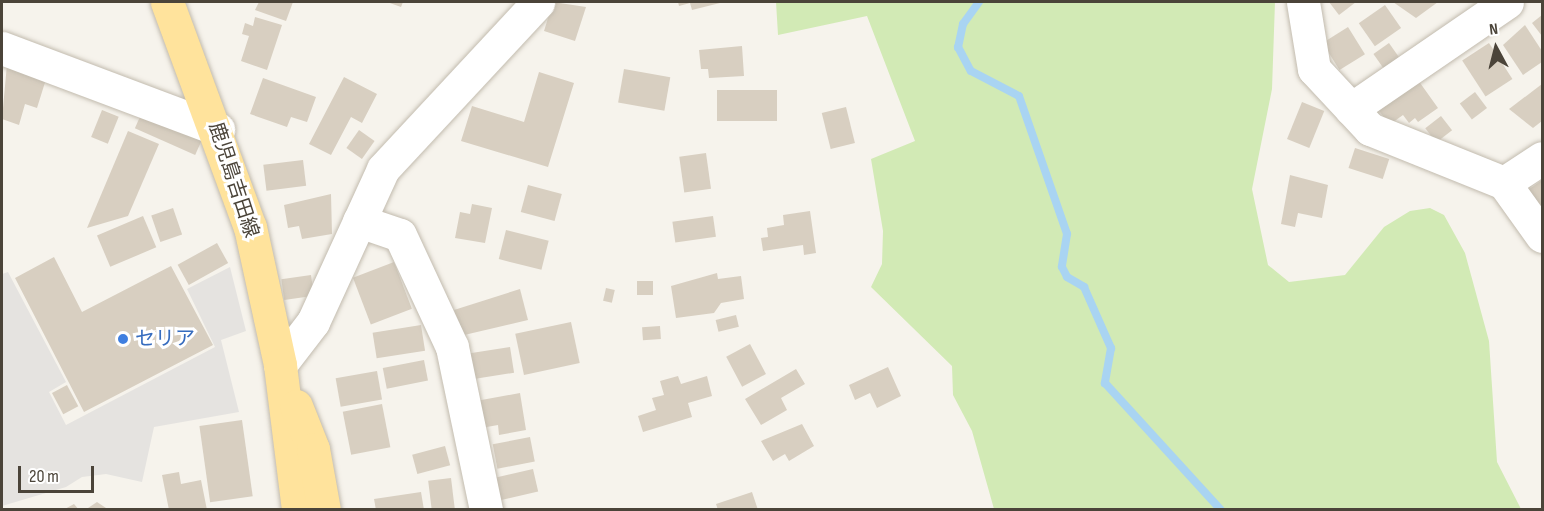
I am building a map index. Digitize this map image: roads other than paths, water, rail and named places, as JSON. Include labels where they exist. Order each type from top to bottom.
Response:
[{"type":"main road","name":"鹿児島吉田線","points":[[167,2],[219,129],[250,227],[280,365],[298,510]]},
{"type":"main road","name":"鹿児島吉田線","points":[[280,365],[312,449],[324,510]]},
{"type":"street","points":[[280,365],[313,322],[383,169],[538,2]]},
{"type":"street","points":[[1303,2],[1314,69],[1370,129],[1504,183],[1542,236]]},
{"type":"street","points":[[1351,109],[1507,2]]},
{"type":"street","points":[[2,48],[219,129]]},
{"type":"street","points":[[1504,183],[1542,158]]},
{"type":"street","points":[[359,221],[400,235],[452,347],[486,510]]},
{"type":"waterway","points":[[979,2],[963,24],[958,47],[971,71],[1019,96],[1067,234],[1062,267],[1067,277],[1084,287],[1111,348],[1105,383],[1221,510]]},
{"type":"place","name":"セリア","points":[[123,339]]}]
